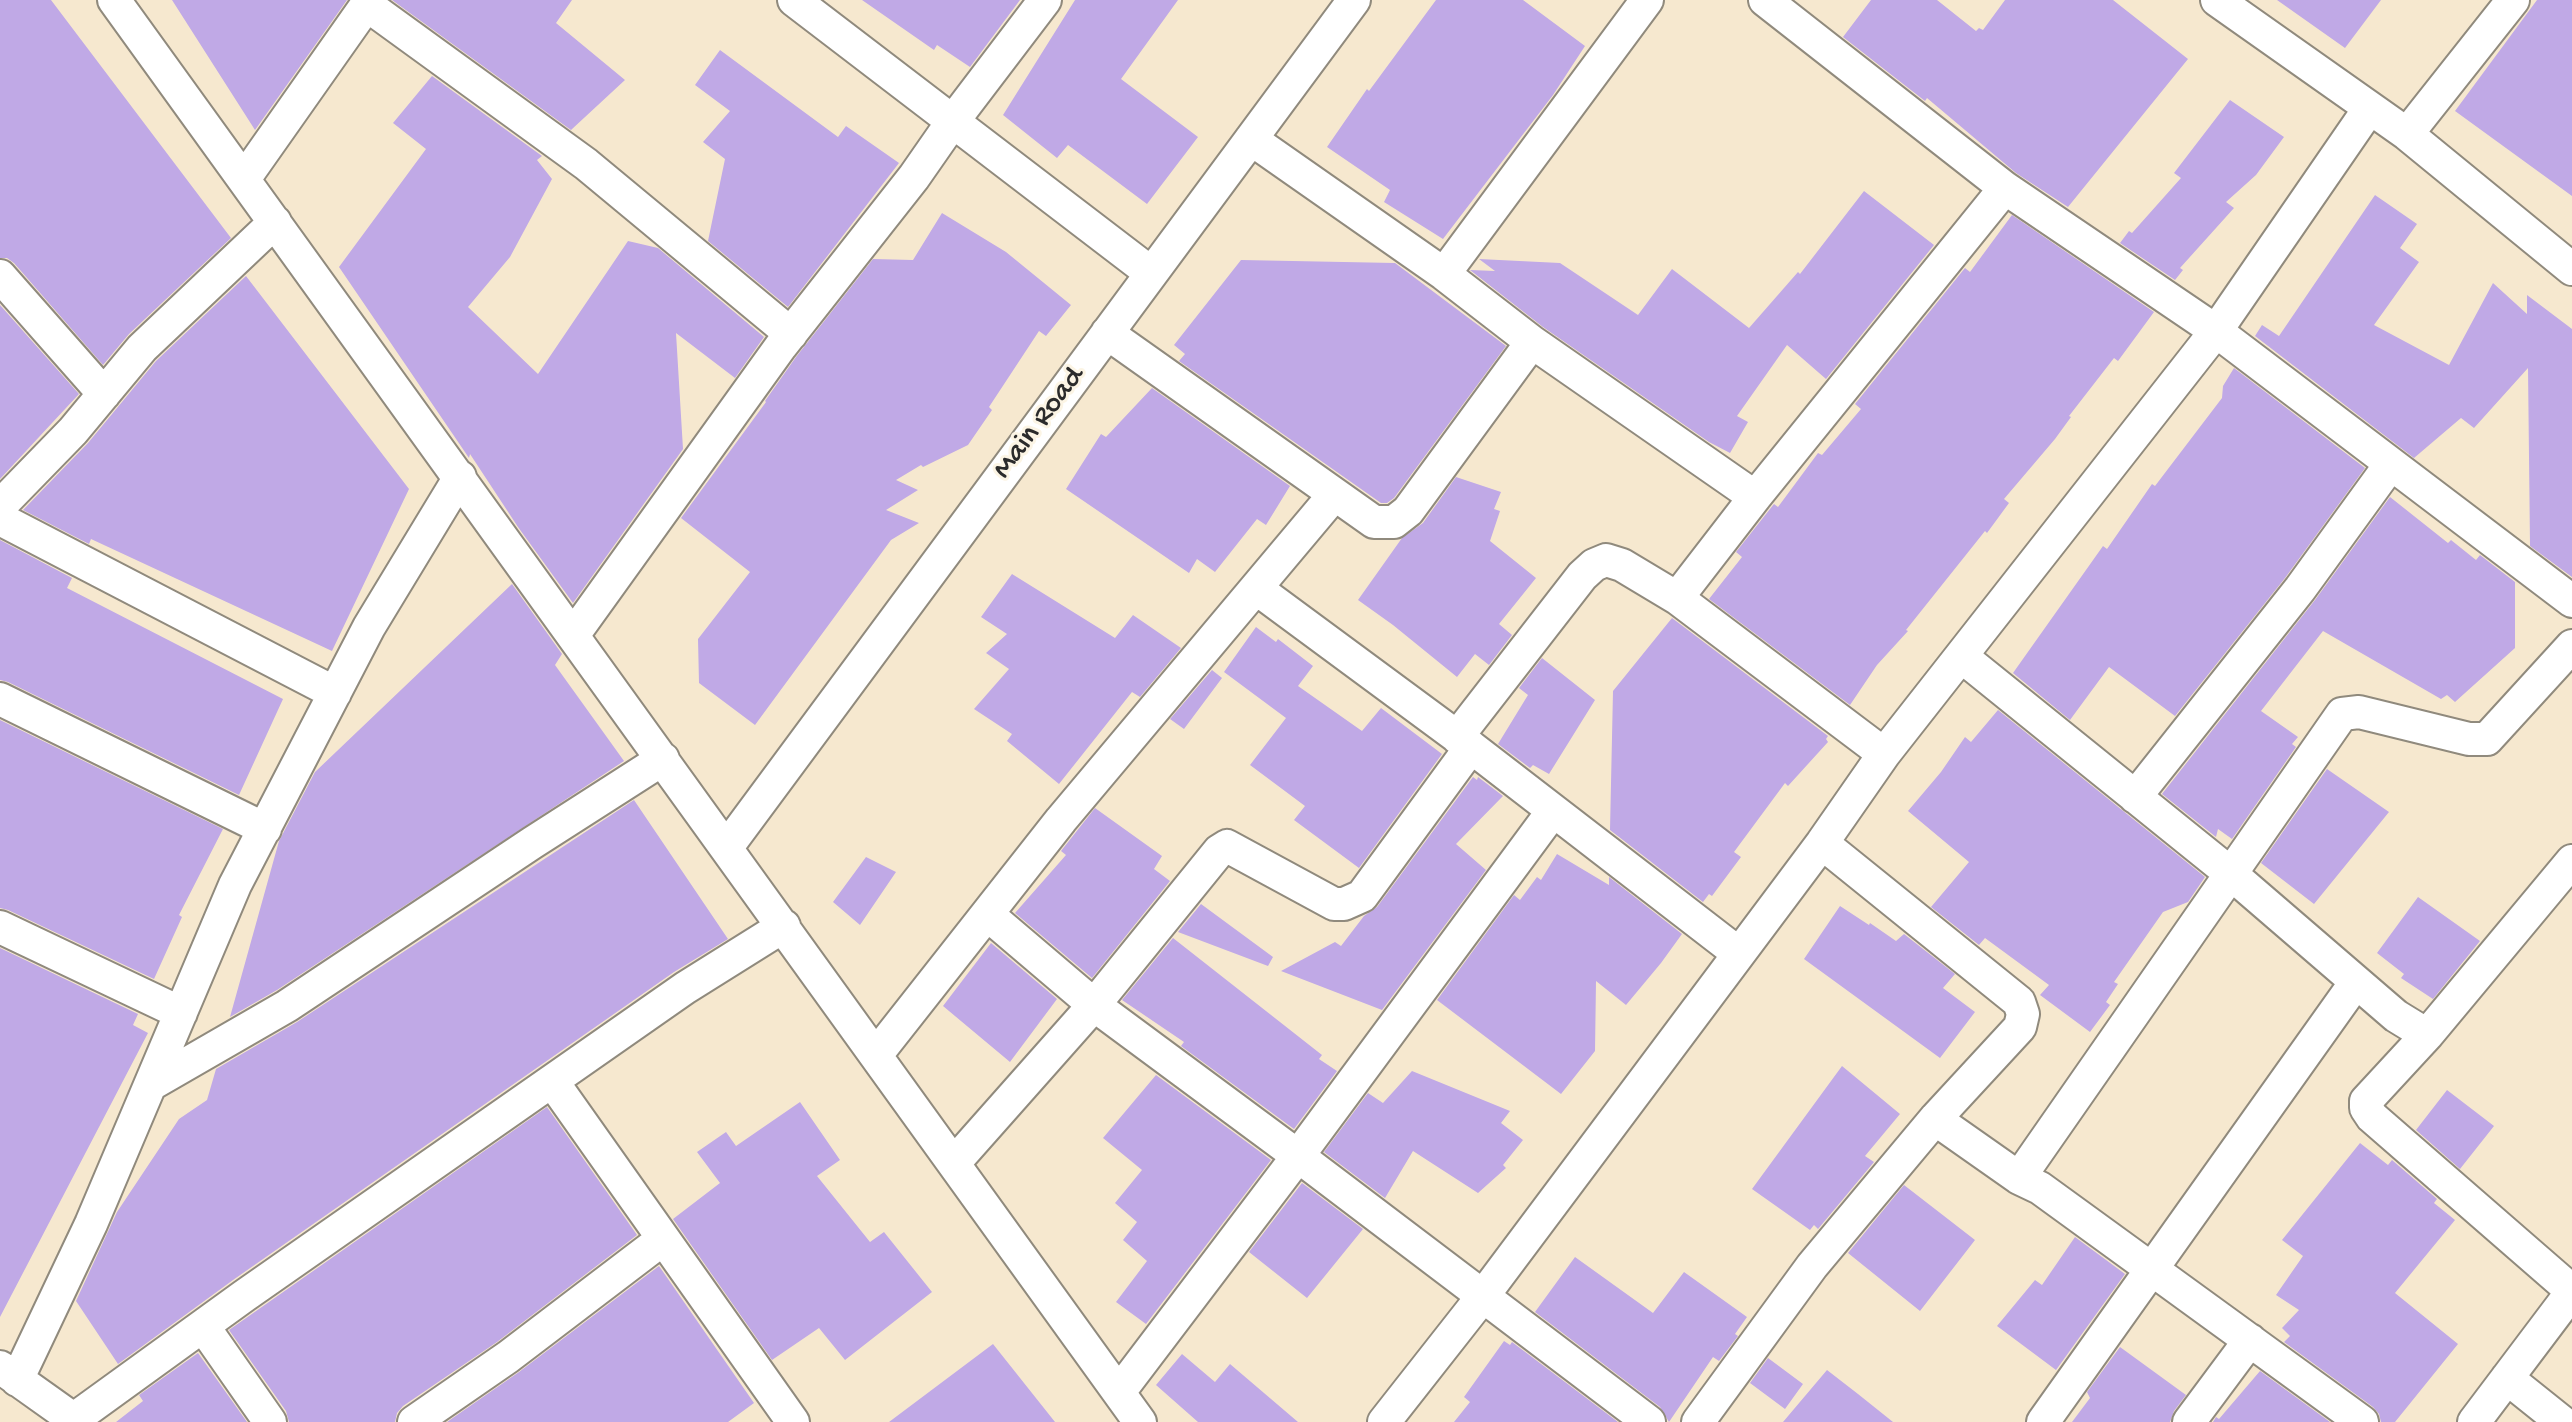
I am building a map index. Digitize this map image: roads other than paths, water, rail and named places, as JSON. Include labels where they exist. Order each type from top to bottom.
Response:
[{"type":"street","points":[[114,0],[1140,1422]]},
{"type":"street","points":[[794,0],[1151,273]]},
{"type":"street","points":[[574,634],[791,334],[914,177],[1045,0]]},
{"type":"street","name":"Main Road","points":[[727,847],[1354,0]]},
{"type":"street","points":[[1444,274],[1647,0]]},
{"type":"street","points":[[1765,0],[2005,188],[2216,331],[2572,601]]},
{"type":"street","points":[[2217,0],[2407,134],[2572,269]]},
{"type":"street","points":[[2407,134],[2513,0]]},
{"type":"street","points":[[244,179],[368,3],[586,164],[791,334]]},
{"type":"street","points":[[1384,1422],[1483,1296],[1822,843],[1884,754],[2216,331],[2369,109]]},
{"type":"street","points":[[1251,139],[1444,274],[1532,342],[1755,497]]},
{"type":"street","points":[[1677,598],[2005,188]]},
{"type":"street","points":[[0,506],[73,431],[142,348],[275,222]]},
{"type":"street","points":[[0,276],[104,394]]},
{"type":"street","points":[[1107,333],[1374,522],[1394,522],[1408,511],[1532,342]]},
{"type":"street","points":[[2135,797],[2300,589],[2390,465]]},
{"type":"street","points":[[460,477],[369,627],[235,885],[91,1224],[9,1374],[72,1420],[685,988],[784,926]]},
{"type":"street","points":[[876,1055],[1061,820],[1334,495]]},
{"type":"street","points":[[0,519],[335,693]]},
{"type":"street","points":[[954,1163],[1094,1005],[1219,851],[1227,846],[1334,904],[1344,904],[1362,896],[1464,742],[1582,576],[1594,565],[1606,560],[1622,565],[1677,598],[1884,754]]},
{"type":"street","points":[[1257,589],[1464,742],[1738,953]]},
{"type":"street","points":[[2019,1178],[2342,714],[2359,712],[2469,739],[2487,739],[2572,646]]},
{"type":"street","points":[[1961,656],[2230,873],[2396,1016],[2427,1035]]},
{"type":"street","points":[[0,699],[265,829]]},
{"type":"street","points":[[150,1085],[287,1006],[663,759]]},
{"type":"street","points":[[1119,1392],[1553,811]]},
{"type":"street","points":[[1698,1422],[1812,1266],[1935,1119],[2020,1027],[2023,1014],[2019,1002],[1822,843]]},
{"type":"street","points":[[2474,1422],[2572,1292],[2372,1117],[2366,1108],[2366,1101],[2427,1035],[2572,861]]},
{"type":"street","points":[[987,914],[1094,1005],[1649,1422]]},
{"type":"street","points":[[0,927],[181,1013]]},
{"type":"street","points":[[2043,1422],[2356,982]]},
{"type":"street","points":[[552,1081],[663,1239],[781,1417]]},
{"type":"street","points":[[1935,1119],[2019,1178],[2040,1188],[2362,1422]]},
{"type":"street","points":[[414,1422],[508,1357],[663,1239]]},
{"type":"street","points":[[203,1326],[270,1422]]},
{"type":"street","points":[[2189,1422],[2250,1340]]},
{"type":"street","points":[[2507,1378],[2562,1422]]}]
